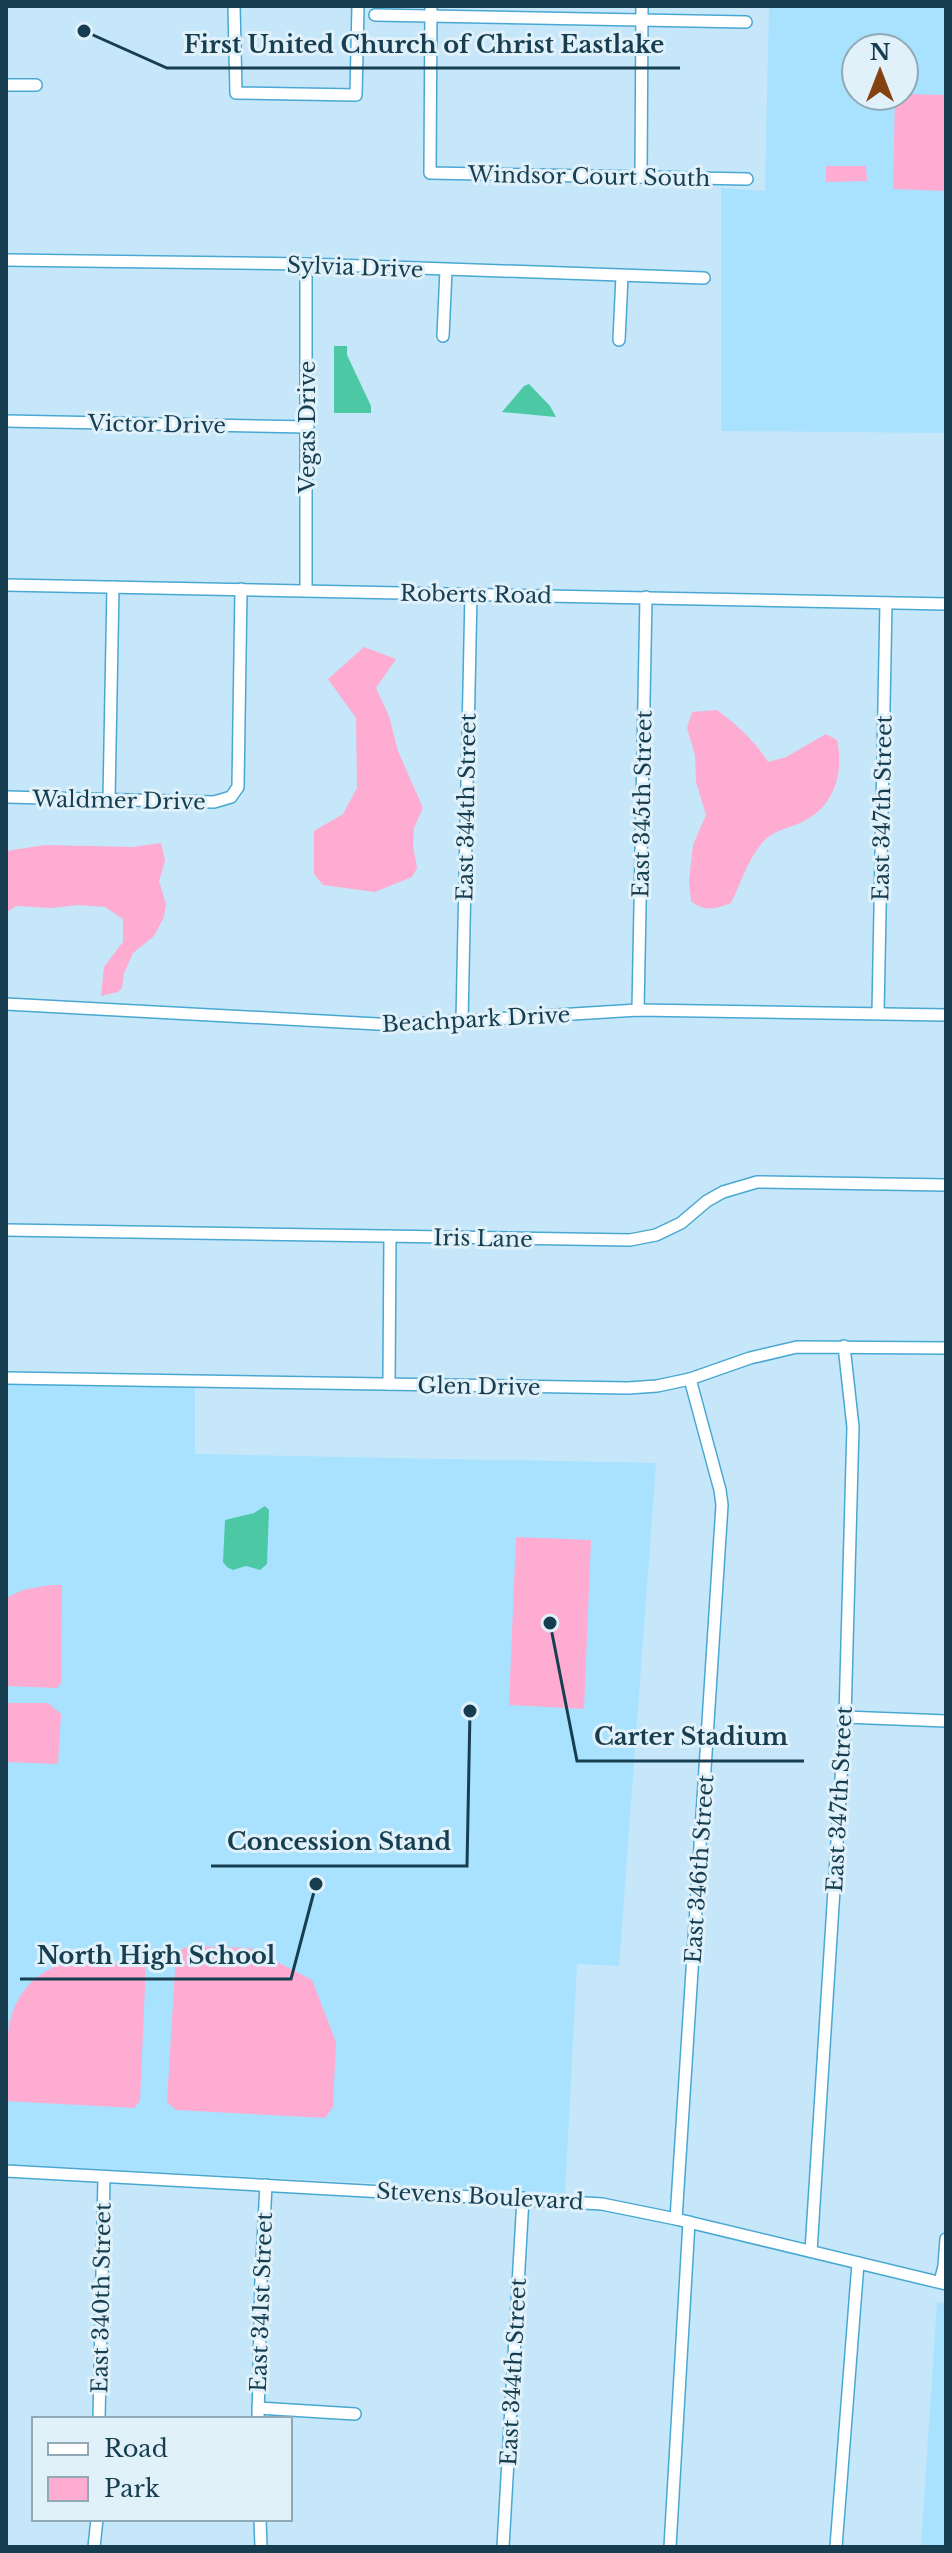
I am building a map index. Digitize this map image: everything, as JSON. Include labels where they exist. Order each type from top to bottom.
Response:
[{"type":"street","points":[[234,6],[236,93],[356,95],[358,6]]},
{"type":"street","points":[[641,177],[642,6]]},
{"type":"street","points":[[375,15],[431,11],[746,22]]},
{"type":"street","name":"Windsor Court South","points":[[431,11],[430,173],[747,179]]},
{"type":"street","points":[[6,85],[36,85]]},
{"type":"street","name":"Sylvia Drive","points":[[6,260],[306,264],[704,278]]},
{"type":"street","name":"Vegas Drive","points":[[306,264],[306,590]]},
{"type":"street","points":[[443,336],[446,270]]},
{"type":"street","points":[[619,340],[622,276]]},
{"type":"street","name":"Victor Drive","points":[[6,421],[308,427]]},
{"type":"street","name":"Roberts Road","points":[[6,585],[946,604]]},
{"type":"street","points":[[109,799],[113,587]]},
{"type":"street","name":"Waldmer Drive","points":[[6,797],[214,802],[231,797],[238,787],[241,589]]},
{"type":"street","name":"East 344th Street","points":[[462,1021],[471,594]]},
{"type":"street","name":"East 345th Street","points":[[638,1010],[646,597]]},
{"type":"street","name":"East 347th Street","points":[[878,1013],[886,603]]},
{"type":"street","name":"Beachpark Drive","points":[[6,1004],[396,1025],[638,1010],[946,1015]]},
{"type":"street","name":"Iris Lane","points":[[6,1230],[630,1240],[656,1235],[681,1223],[723,1192],[757,1182],[946,1185]]},
{"type":"street","points":[[389,1384],[390,1236]]},
{"type":"street","name":"East 347th Street","points":[[811,2251],[845,1717],[853,1427],[844,1346]]},
{"type":"street","name":"Glen Drive","points":[[6,1378],[628,1388],[690,1379],[782,1348],[946,1348]]},
{"type":"street","name":"East 346th Street","points":[[676,2219],[722,1505],[690,1379]]},
{"type":"street","points":[[845,1717],[946,1721]]},
{"type":"street","name":"Stevens Boulevard","points":[[6,2171],[611,2205],[943,2283]]},
{"type":"street","name":"East 340th Street","points":[[99,2417],[104,2177]]},
{"type":"street","name":"East 341st Street","points":[[258,2414],[266,2185]]},
{"type":"street","name":"East 344th Street","points":[[503,2547],[523,2198]]},
{"type":"street","points":[[670,2547],[689,2222]]},
{"type":"street","points":[[943,2283],[946,2239]]},
{"type":"street","points":[[836,2547],[858,2263]]},
{"type":"street","points":[[258,2414],[355,2414]]},
{"type":"street","points":[[94,2547],[97,2521]]},
{"type":"street","points":[[260,2521],[261,2547]]},
{"type":"shaded area","points":[[769,6],[946,6],[946,433],[721,431],[721,188],[765,191]]},
{"type":"shaded area","points":[[334,346],[347,346],[347,355],[371,406],[371,413],[334,413]]},
{"type":"shaded area","points":[[529,384],[550,406],[556,417],[502,412]]},
{"type":"shaded area","points":[[6,1384],[195,1387],[195,1454],[656,1463],[619,1966],[577,1964],[565,2193],[6,2164]]},
{"type":"shaded area","points":[[265,1506],[269,1510],[267,1564],[260,1570],[246,1566],[233,1570],[227,1567],[223,1562],[225,1520],[254,1513]]},
{"type":"shaded area","points":[[937,2302],[946,2304],[946,2547],[921,2547]]},
{"type":"green space","points":[[920,94],[946,95],[946,191],[893,189],[895,112],[920,112]]},
{"type":"green space","points":[[826,166],[866,166],[867,181],[826,182]]},
{"type":"green space","points":[[364,647],[396,659],[376,688],[389,716],[398,751],[423,808],[414,828],[417,868],[412,877],[375,892],[323,885],[314,874],[314,831],[343,814],[357,788],[356,718],[328,679]]},
{"type":"green space","points":[[717,710],[745,734],[768,762],[786,757],[826,734],[837,740],[839,764],[835,786],[824,805],[806,820],[767,838],[751,860],[731,903],[710,908],[691,901],[689,881],[693,845],[706,815],[696,782],[695,755],[687,728],[692,712]]},
{"type":"green space","points":[[161,843],[165,861],[159,881],[166,904],[164,917],[154,936],[133,953],[118,992],[101,996],[104,967],[123,942],[123,919],[105,907],[78,905],[51,908],[16,906],[6,913],[6,851],[45,845],[133,847]]},
{"type":"green space","points":[[516,1537],[591,1540],[584,1709],[509,1705]]},
{"type":"green space","points":[[62,1585],[61,1683],[57,1688],[6,1686],[6,1598],[23,1590]]},
{"type":"green space","points":[[6,1703],[48,1703],[61,1714],[58,1764],[6,1762]]},
{"type":"green space","points":[[188,1946],[250,1948],[312,1980],[336,2042],[333,2107],[325,2118],[176,2110],[167,2102],[176,1953]]},
{"type":"green space","points":[[65,1962],[146,1964],[140,2101],[134,2108],[6,2101],[8,2036],[18,2000],[28,1985]]},
{"type":"place","name":"First United Church of Christ Eastlake","points":[[84,31]]},
{"type":"place","name":"Carter Stadium","points":[[550,1623]]},
{"type":"place","name":"Concession Stand","points":[[470,1711]]},
{"type":"place","name":"North High School","points":[[316,1884]]}]
